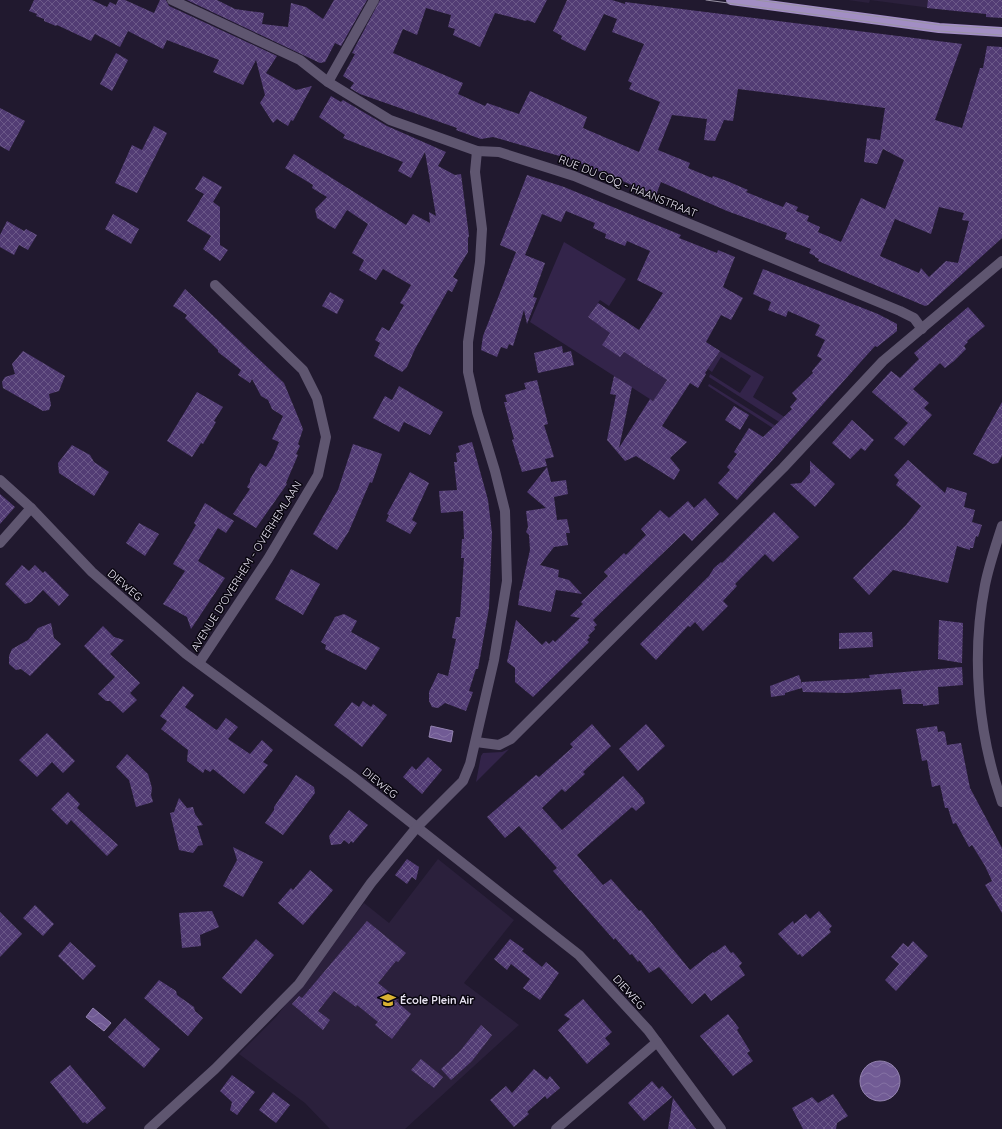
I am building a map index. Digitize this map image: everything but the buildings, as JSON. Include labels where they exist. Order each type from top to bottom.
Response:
[{"type":"main road","points":[[731,0],[939,28],[1002,32]]},
{"type":"street","name":"RUE DU COQ - HAANSTRAAT","points":[[172,0],[300,60],[328,82],[390,120],[477,151],[499,152],[574,176],[900,310],[914,318],[922,329]]},
{"type":"street","points":[[328,82],[374,0]]},
{"type":"street","points":[[149,1129],[220,1064],[299,984],[370,884],[417,827],[463,781],[470,764],[503,617],[507,566],[505,511],[495,471],[477,412],[468,372],[468,342],[480,262],[482,229],[475,172],[477,151]]},
{"type":"street","points":[[476,742],[499,745],[511,739],[783,468],[883,361],[1002,261]]},
{"type":"street","name":"AVENUE D'OVERHEM - OVERHEMLAAN","points":[[199,663],[268,559],[318,475],[326,437],[317,398],[304,370],[214,285]]},
{"type":"street","name":"DIEWEG","points":[[0,480],[31,508],[92,572],[186,654],[417,827],[579,955],[658,1042],[721,1129]]},
{"type":"street","points":[[0,543],[31,508]]},
{"type":"street","points":[[1002,526],[985,585],[977,649],[982,715],[993,777],[1002,802]]},
{"type":"street","points":[[556,1129],[658,1042]]},
{"type":"shaded area","points":[[848,0],[870,0],[869,3]]},
{"type":"shaded area","points":[[870,0],[962,0],[961,12]]},
{"type":"shaded area","points":[[564,242],[626,279],[609,306],[600,300],[588,317],[611,331],[624,352],[667,380],[653,401],[530,322]]},
{"type":"shaded area","points":[[720,351],[764,377],[753,397],[794,423],[790,429],[709,377],[710,374],[740,393],[751,376],[721,357],[712,372],[708,369]]},
{"type":"shaded area","points":[[709,384],[787,433],[785,436],[708,386]]},
{"type":"shaded area","points":[[509,749],[476,782],[481,756],[483,753],[502,752]]},
{"type":"shaded area","name":"École Plein Air","points":[[438,859],[514,920],[464,983],[519,1025],[405,1129],[330,1129],[305,1103],[239,1054],[276,1017],[364,903],[389,923]]},
{"type":"water","points":[[431,726],[453,731],[451,742],[429,737]]},
{"type":"water","points":[[93,1008],[111,1023],[104,1031],[86,1017]]},
{"type":"water","points":[[884,1061],[891,1064],[897,1070],[900,1081],[899,1089],[891,1098],[884,1101],[876,1101],[869,1098],[861,1089],[860,1077],[863,1070],[872,1062]]},
{"type":"tram line","points":[[706,0],[939,31],[1002,35]]},
{"type":"tram line","points":[[756,0],[939,25],[1002,29]]},
{"type":"place","name":"École Plein Air","points":[[388,1000]]}]
